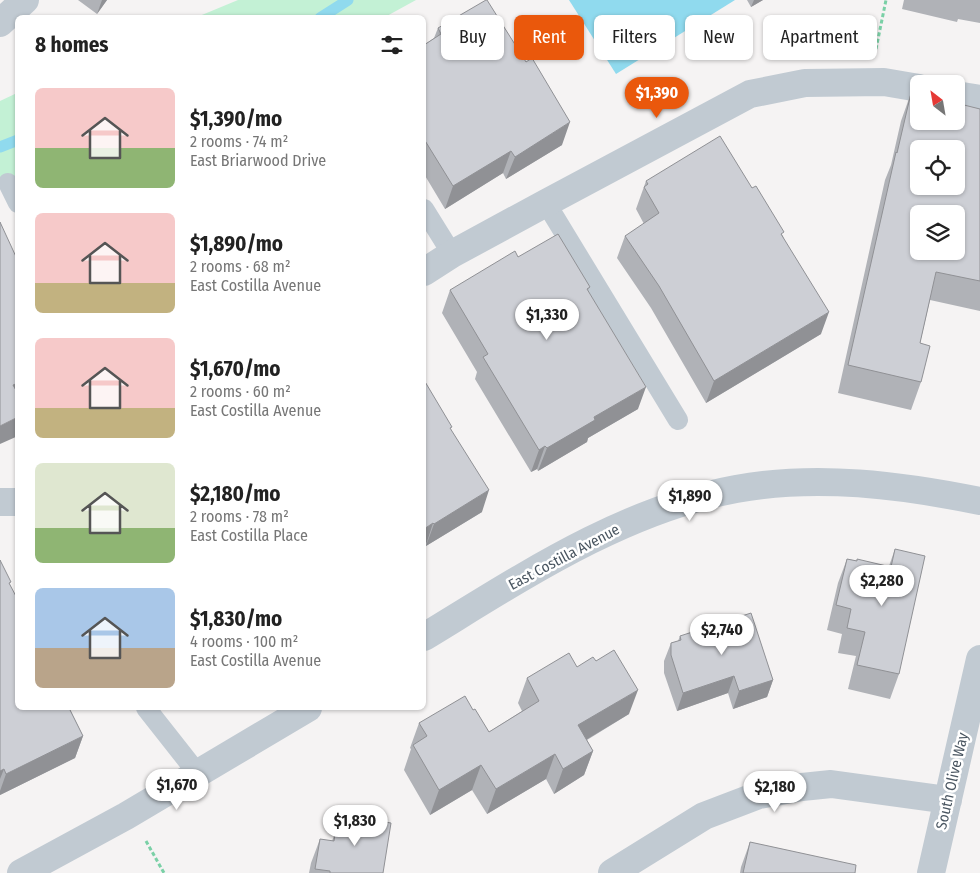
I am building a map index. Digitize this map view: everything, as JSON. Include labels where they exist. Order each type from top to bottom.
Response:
[{"type":"street","points":[[0,23],[25,0]]},
{"type":"street","points":[[426,271],[452,254],[750,94],[804,83],[884,82],[910,86]]},
{"type":"street","points":[[965,96],[980,99]]},
{"type":"street","name":"East Costilla Avenue","points":[[426,636],[529,573],[615,528],[678,503],[736,489],[802,482],[864,484],[931,491],[980,501]]},
{"type":"street","points":[[0,502],[15,502]]},
{"type":"street","name":"South Olive Way","points":[[931,873],[980,659]]},
{"type":"street","points":[[21,873],[110,826],[305,710]]},
{"type":"street","points":[[612,873],[704,816],[759,795],[831,784],[948,800]]},
{"type":"lane","points":[[8,183],[15,198]]},
{"type":"lane","points":[[546,203],[678,420]]},
{"type":"lane","points":[[426,212],[452,254]]},
{"type":"lane","points":[[148,710],[198,774]]},
{"type":"path","points":[[870,82],[886,0]]},
{"type":"green space","points":[[238,0],[416,0],[389,15],[202,15]]},
{"type":"green space","points":[[15,94],[15,180],[0,184],[0,101]]},
{"type":"water","points":[[569,0],[735,0],[711,15],[685,15],[685,31],[675,37],[675,15],[594,15],[594,39],[584,24],[584,15],[579,15]]},
{"type":"water","points":[[607,60],[639,60],[616,74]]},
{"type":"building","points":[[486,0],[496,15],[460,15]]},
{"type":"building","points":[[504,27],[514,43],[514,60],[525,60],[526,62],[533,60],[570,122],[515,157],[511,151],[453,186],[426,142],[426,44],[441,34],[441,60],[504,60]]},
{"type":"building","points":[[910,97],[910,130],[965,130],[965,105],[980,109],[980,281],[936,272],[920,343],[930,346],[921,382],[848,365]]},
{"type":"building","points":[[720,136],[752,188],[756,186],[784,232],[781,234],[829,312],[714,381],[659,286],[625,236],[659,213],[644,187],[648,184],[646,181]]},
{"type":"building","points":[[0,222],[15,254],[15,384],[13,385],[15,389],[15,418],[0,426]]},
{"type":"building","points":[[558,234],[590,287],[587,289],[646,387],[594,417],[595,420],[547,448],[545,446],[539,450],[483,357],[488,354],[450,290],[515,251],[518,257]]},
{"type":"building","points":[[426,383],[452,427],[450,428],[489,490],[426,528]]},
{"type":"building","points":[[895,549],[925,556],[899,674],[857,665],[865,632],[847,628],[851,609],[836,605],[847,559],[857,561],[857,559],[891,567]]},
{"type":"building","points":[[0,560],[15,594],[15,710],[70,710],[83,736],[6,774],[4,769],[0,771]]},
{"type":"building","points":[[751,613],[773,680],[739,691],[734,676],[683,693],[671,655],[671,643],[681,640],[680,636]]},
{"type":"building","points":[[614,650],[638,690],[578,725],[593,751],[563,769],[555,754],[496,789],[481,765],[439,790],[413,745],[427,736],[419,723],[465,696],[489,732],[539,701],[527,678],[569,653],[577,667],[593,657],[596,661]]},
{"type":"building","points":[[342,815],[391,823],[383,873],[330,873],[330,871],[315,869],[320,839],[334,841],[336,828],[340,828]]},
{"type":"building","points":[[750,842],[856,865],[855,873],[743,873]]},
{"type":"waterway","points":[[325,15],[348,0]]},
{"type":"waterway","points":[[0,147],[15,141]]}]
